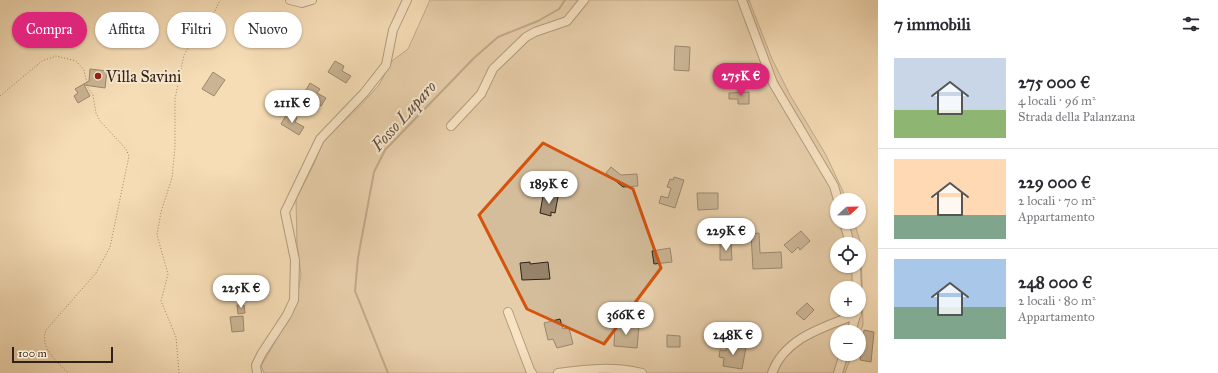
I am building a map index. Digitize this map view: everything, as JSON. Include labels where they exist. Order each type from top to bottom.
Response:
[{"type":"street","points":[[290,0],[302,3],[312,0]]},
{"type":"street","points":[[257,373],[256,365],[262,353],[287,315],[294,300],[295,260],[285,212],[320,139],[364,94],[386,65],[393,30],[406,0]]},
{"type":"street","points":[[451,126],[481,94],[493,69],[526,37],[535,32],[567,21],[584,0]]},
{"type":"street","points":[[742,0],[773,83],[834,186],[836,193]]},
{"type":"street","points":[[508,312],[532,373]]},
{"type":"street","points":[[772,373],[777,359],[807,333],[845,317]]},
{"type":"street","points":[[838,373],[842,361]]},
{"type":"street","points":[[558,373],[580,370],[610,369],[642,373]]},
{"type":"path","points":[[179,373],[176,337],[161,301],[168,274],[158,235],[162,212],[172,178],[175,147],[175,100],[184,55],[201,25],[215,11],[220,0]]},
{"type":"path","points":[[0,96],[42,61],[56,56],[76,61],[84,70],[88,88],[93,95],[96,113],[100,121],[126,149],[129,156],[110,247],[96,273],[46,330],[43,338],[44,344],[68,373]]},
{"type":"highlighted area","points":[[543,143],[633,189],[661,268],[604,344],[527,309],[479,215]]},
{"type":"shaded area","points":[[430,0],[749,0],[772,59],[790,95],[826,155],[844,193],[830,193],[830,229],[856,229],[859,237],[830,237],[830,273],[862,273],[862,281],[830,281],[830,317],[863,317],[863,325],[830,325],[830,361],[849,361],[845,373],[264,373],[261,366],[295,308],[301,275],[297,244],[296,199],[313,166],[324,140],[361,105],[379,85],[392,61],[408,49]]},
{"type":"building","points":[[675,46],[690,47],[689,71],[674,70]]},
{"type":"building","points":[[335,61],[344,66],[342,71],[351,76],[346,83],[328,72]]},
{"type":"building","points":[[90,69],[107,71],[105,88],[84,85],[90,96],[78,103],[74,96],[78,93],[75,89],[89,81]]},
{"type":"building","points":[[213,72],[225,80],[214,96],[202,89]]},
{"type":"building","points":[[744,76],[748,84],[740,88],[735,81]]},
{"type":"building","points":[[310,83],[320,89],[317,93],[326,98],[321,106],[303,95]]},
{"type":"building","points":[[749,92],[749,104],[738,104],[738,99],[729,99],[729,93]]},
{"type":"building","points":[[288,112],[297,118],[295,122],[304,127],[299,135],[281,124]]},
{"type":"building","points":[[611,167],[621,175],[637,174],[638,186],[623,187],[606,173]]},
{"type":"building","points":[[674,177],[684,180],[675,208],[659,203],[661,196],[668,198],[671,188],[667,187],[670,179],[673,180]]},
{"type":"building","points":[[697,193],[718,193],[718,209],[698,210]]},
{"type":"building","points":[[551,195],[558,197],[555,213],[551,212],[551,216],[540,213],[543,196],[550,198]]},
{"type":"building","points":[[801,231],[810,241],[800,250],[798,247],[792,253],[784,245]]},
{"type":"building","points":[[759,233],[760,253],[781,252],[782,268],[753,269],[751,234]]},
{"type":"building","points":[[720,243],[731,243],[732,260],[720,260]]},
{"type":"building","points":[[670,248],[672,262],[654,264],[652,251]]},
{"type":"building","points":[[530,262],[530,264],[548,262],[550,279],[522,280],[520,263]]},
{"type":"building","points":[[807,303],[814,310],[804,320],[796,313]]},
{"type":"building","points":[[237,305],[244,305],[245,313],[238,314]]},
{"type":"building","points":[[243,316],[244,331],[232,332],[230,317]]},
{"type":"building","points":[[560,319],[563,329],[569,328],[573,344],[557,348],[553,339],[548,340],[544,323]]},
{"type":"building","points":[[615,324],[639,326],[637,348],[614,346]]},
{"type":"building","points":[[866,330],[874,332],[871,362],[866,361]]},
{"type":"building","points":[[667,335],[680,336],[680,347],[667,347]]},
{"type":"building","points":[[727,344],[746,347],[742,369],[723,366],[724,358],[719,357],[720,350],[726,351]]},
{"type":"waterway","name":"Fosso Luparo","points":[[388,373],[355,291],[358,258],[374,172],[385,150],[474,58],[498,37],[538,21],[559,9],[565,0]]},
{"type":"place","name":"Villa Savini","points":[[98,76]]}]
